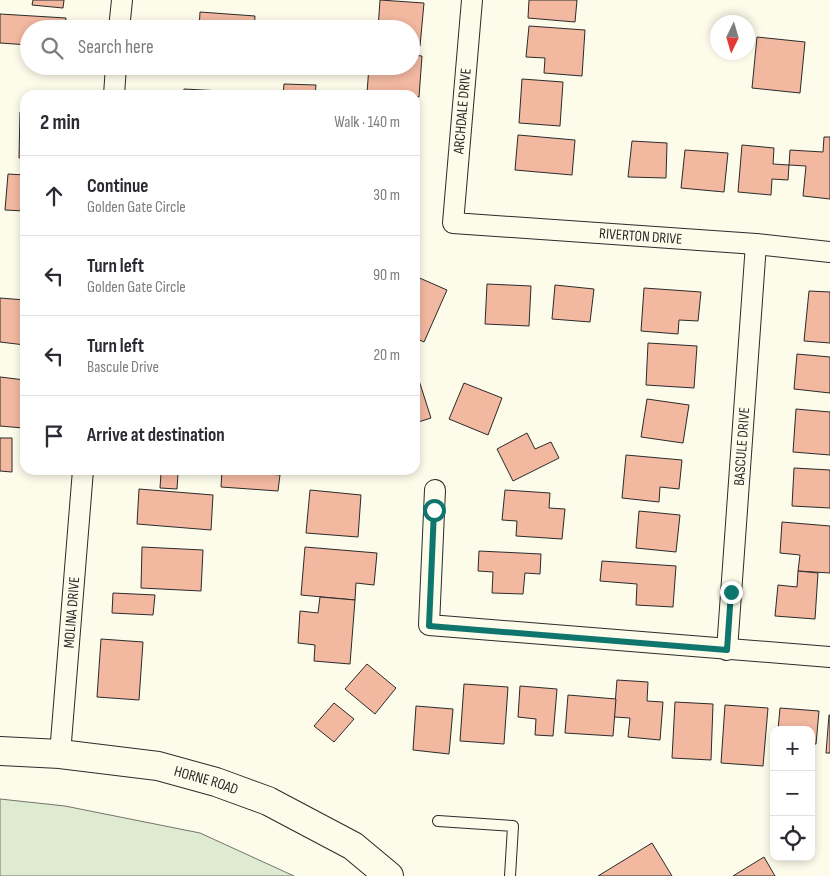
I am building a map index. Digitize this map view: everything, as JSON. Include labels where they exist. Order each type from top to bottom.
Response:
[{"type":"main road","name":"HORNE ROAD","points":[[0,750],[60,754],[158,766],[216,782],[268,801],[353,846],[389,876]]},
{"type":"street","points":[[120,20],[122,0]]},
{"type":"street","name":"ARCHDALE DRIVE","points":[[453,223],[472,0]]},
{"type":"street","points":[[114,90],[115,75]]},
{"type":"street","name":"RIVERTON DRIVE","points":[[453,223],[756,244],[830,252]]},
{"type":"street","name":"BASCULE DRIVE","points":[[727,650],[756,244]]},
{"type":"street","name":"MOLINA DRIVE","points":[[60,754],[83,475]]},
{"type":"street","points":[[435,490],[429,626],[830,657]]},
{"type":"lane","points":[[438,821],[513,826],[510,876]]},
{"type":"green space","points":[[0,799],[65,806],[200,833],[294,876],[0,876]]},
{"type":"building","points":[[33,0],[64,0],[63,8],[32,5]]},
{"type":"building","points":[[380,0],[424,3],[420,46],[420,20],[379,20]]},
{"type":"building","points":[[529,0],[577,0],[575,22],[528,18]]},
{"type":"building","points":[[200,12],[255,16],[255,20],[200,20]]},
{"type":"building","points":[[0,14],[66,18],[66,20],[20,20],[20,44],[0,43]]},
{"type":"building","points":[[529,26],[585,30],[582,76],[544,73],[545,58],[526,57]]},
{"type":"building","points":[[757,37],[805,42],[800,93],[752,88]]},
{"type":"building","points":[[420,56],[422,56],[420,90],[367,90],[368,75],[420,75]]},
{"type":"building","points":[[522,79],[563,82],[560,126],[519,123]]},
{"type":"building","points":[[284,84],[316,85],[316,90],[283,90]]},
{"type":"building","points":[[20,112],[20,158],[19,158]]},
{"type":"building","points":[[518,135],[575,140],[572,175],[515,170]]},
{"type":"building","points":[[824,137],[830,137],[830,199],[803,196],[806,166],[789,165],[790,150],[823,152]]},
{"type":"building","points":[[632,141],[667,143],[666,178],[628,177]]},
{"type":"building","points":[[742,145],[774,148],[773,164],[789,165],[788,180],[772,179],[771,195],[738,192]]},
{"type":"building","points":[[685,150],[728,153],[724,192],[681,188]]},
{"type":"building","points":[[8,174],[20,175],[20,211],[5,210]]},
{"type":"building","points":[[420,278],[447,290],[424,342],[420,340]]},
{"type":"building","points":[[487,284],[531,286],[529,326],[485,324]]},
{"type":"building","points":[[555,285],[594,289],[590,322],[552,319]]},
{"type":"building","points":[[644,288],[701,292],[698,321],[679,320],[678,334],[641,331]]},
{"type":"building","points":[[809,291],[830,292],[830,343],[804,341]]},
{"type":"building","points":[[0,298],[20,300],[20,344],[0,342]]},
{"type":"building","points":[[648,343],[697,346],[694,388],[646,385]]},
{"type":"building","points":[[797,354],[830,357],[830,393],[794,389]]},
{"type":"building","points":[[0,377],[20,379],[20,428],[0,426]]},
{"type":"building","points":[[464,383],[502,398],[488,435],[449,419]]},
{"type":"building","points":[[420,384],[431,418],[420,421]]},
{"type":"building","points":[[647,399],[689,405],[683,443],[641,437]]},
{"type":"building","points":[[796,409],[830,412],[830,455],[793,452]]},
{"type":"building","points":[[527,433],[535,449],[551,442],[559,458],[513,481],[497,449]]},
{"type":"building","points":[[0,438],[12,438],[12,472],[0,471]]},
{"type":"building","points":[[626,455],[682,460],[679,489],[660,487],[659,502],[622,498]]},
{"type":"building","points":[[794,468],[830,470],[830,508],[792,506]]},
{"type":"building","points":[[161,475],[178,475],[177,489],[160,488]]},
{"type":"building","points":[[222,475],[280,475],[278,491],[221,487]]},
{"type":"building","points":[[139,489],[213,495],[211,530],[137,524]]},
{"type":"building","points":[[310,490],[361,495],[358,537],[306,533]]},
{"type":"building","points":[[505,490],[550,493],[549,508],[565,509],[562,539],[516,536],[517,521],[502,520]]},
{"type":"building","points":[[639,511],[680,515],[676,552],[636,548]]},
{"type":"building","points":[[782,522],[830,526],[830,573],[798,571],[800,555],[780,553]]},
{"type":"building","points":[[142,547],[203,550],[201,591],[141,588]]},
{"type":"building","points":[[305,547],[377,553],[374,585],[356,583],[355,600],[301,595]]},
{"type":"building","points":[[479,551],[541,554],[540,574],[525,573],[523,594],[492,593],[493,572],[478,571]]},
{"type":"building","points":[[602,561],[676,566],[673,607],[636,605],[637,584],[600,581]]},
{"type":"building","points":[[798,571],[818,573],[815,619],[775,616],[778,585],[797,587]]},
{"type":"building","points":[[113,593],[155,595],[153,615],[112,613]]},
{"type":"building","points":[[320,597],[355,600],[350,664],[314,661],[315,645],[298,643],[300,611],[318,613]]},
{"type":"building","points":[[101,639],[143,642],[139,700],[97,697]]},
{"type":"building","points":[[367,664],[396,688],[375,714],[345,689]]},
{"type":"building","points":[[617,680],[648,682],[647,701],[663,702],[660,740],[628,737],[630,718],[614,717]]},
{"type":"building","points":[[464,684],[508,687],[504,744],[460,741]]},
{"type":"building","points":[[520,686],[557,689],[553,736],[535,735],[536,719],[518,717]]},
{"type":"building","points":[[568,695],[616,699],[613,736],[565,733]]},
{"type":"building","points":[[675,702],[713,704],[711,760],[672,758]]},
{"type":"building","points":[[334,703],[354,719],[334,742],[314,726]]},
{"type":"building","points":[[725,705],[768,708],[763,766],[721,763]]},
{"type":"building","points":[[416,706],[453,709],[449,754],[413,750]]},
{"type":"building","points":[[780,708],[819,711],[816,744],[815,726],[778,726]]},
{"type":"building","points":[[829,715],[830,753],[826,753]]},
{"type":"building","points":[[652,843],[672,876],[598,876]]},
{"type":"building","points":[[764,857],[775,876],[733,876]]},
{"type":"route","points":[[434,510],[429,626],[727,650],[731,592]]}]
